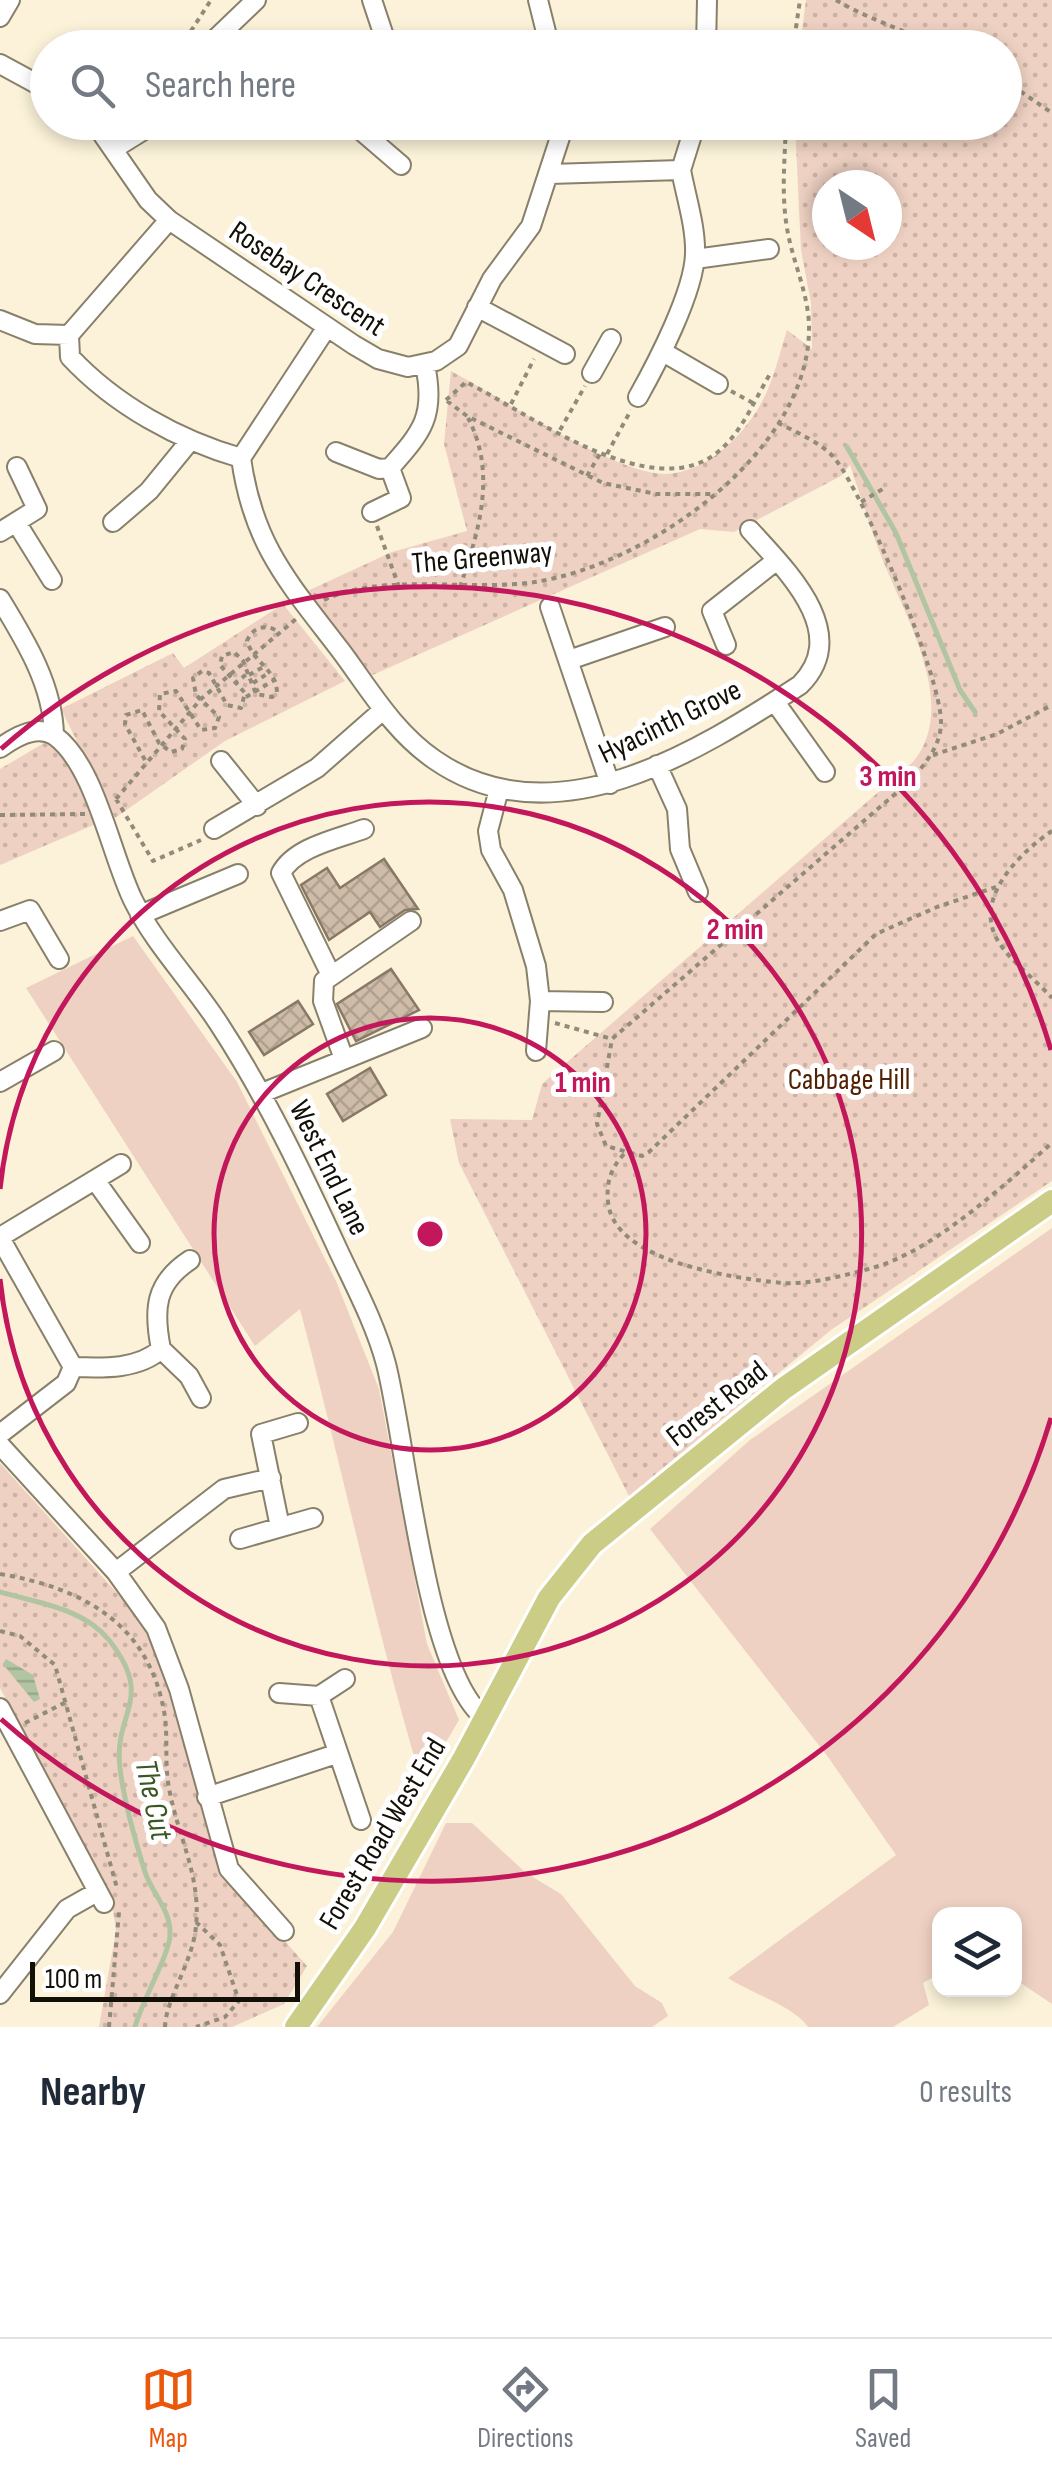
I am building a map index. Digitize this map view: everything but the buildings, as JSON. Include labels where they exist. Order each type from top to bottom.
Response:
[{"type":"main road","name":"Forest Road","points":[[485,1718],[549,1598],[592,1544],[784,1389],[1052,1201]]},
{"type":"main road","name":"Forest Road West End","points":[[296,2027],[365,1928],[485,1718]]},
{"type":"street","points":[[0,17],[10,0]]},
{"type":"street","points":[[372,0],[382,30]]},
{"type":"street","points":[[538,0],[546,30]]},
{"type":"street","points":[[707,30],[708,0]]},
{"type":"street","points":[[222,30],[247,2]]},
{"type":"street","points":[[0,64],[30,80]]},
{"type":"street","name":"Rosebay Crescent","points":[[109,140],[148,200],[169,220],[378,359],[408,367],[425,365]]},
{"type":"street","points":[[115,148],[128,140]]},
{"type":"street","points":[[372,140],[402,165]]},
{"type":"street","points":[[336,452],[379,469],[390,468],[427,421],[438,398],[425,365],[458,346],[477,306],[532,226],[560,140]]},
{"type":"street","points":[[638,397],[663,352],[696,259],[681,170],[690,140]]},
{"type":"street","points":[[550,174],[681,170]]},
{"type":"street","points":[[169,220],[69,334],[70,357],[96,384],[189,442],[242,458],[327,326]]},
{"type":"street","points":[[696,259],[769,249]]},
{"type":"street","points":[[477,306],[565,354]]},
{"type":"street","points":[[0,320],[35,334],[69,334]]},
{"type":"street","points":[[592,374],[611,339]]},
{"type":"street","points":[[663,352],[718,384]]},
{"type":"street","points":[[113,522],[149,491],[189,442]]},
{"type":"street","name":"Hyacinth Grove","points":[[242,458],[248,505],[257,527],[297,598],[382,710],[436,760],[474,782],[533,794],[610,784],[657,766],[775,702],[816,670],[822,650],[812,611],[778,560],[750,530]]},
{"type":"street","points":[[17,467],[37,508],[8,527],[52,580]]},
{"type":"street","points":[[372,512],[400,498],[390,468]]},
{"type":"street","points":[[726,645],[712,612],[778,560]]},
{"type":"street","points":[[0,598],[32,652],[53,714],[54,735],[36,731],[0,748]]},
{"type":"street","points":[[550,608],[610,784]]},
{"type":"street","points":[[569,660],[665,627]]},
{"type":"street","points":[[775,702],[825,772]]},
{"type":"street","points":[[214,829],[318,768],[382,710]]},
{"type":"street","name":"West End Lane","points":[[54,735],[90,788],[140,915],[210,1010],[262,1093],[385,1359],[423,1561],[438,1617],[459,1681],[485,1718]]},
{"type":"street","points":[[220,760],[257,806]]},
{"type":"street","points":[[657,766],[677,810],[680,849],[698,892]]},
{"type":"street","points":[[499,789],[488,831],[490,850],[512,890],[536,966],[540,1008],[536,1051]]},
{"type":"street","points":[[330,973],[281,873],[287,862],[305,852],[364,829]]},
{"type":"street","points":[[140,915],[238,874]]},
{"type":"street","points":[[0,921],[30,910],[59,959]]},
{"type":"street","points":[[344,1060],[322,995],[330,973],[410,921]]},
{"type":"street","points":[[540,1008],[603,1002]]},
{"type":"street","points":[[262,1093],[422,1028]]},
{"type":"street","points":[[0,1082],[54,1051]]},
{"type":"street","points":[[73,1367],[0,1237],[121,1164]]},
{"type":"street","points":[[95,1180],[140,1243]]},
{"type":"street","points":[[190,1260],[171,1272],[159,1293],[155,1318],[161,1349],[188,1376],[201,1398]]},
{"type":"street","points":[[73,1367],[133,1364],[161,1349]]},
{"type":"street","points":[[0,1434],[66,1384],[73,1367]]},
{"type":"street","points":[[280,1527],[261,1434],[298,1423]]},
{"type":"street","points":[[0,1445],[116,1572],[156,1628],[179,1689],[229,1869],[284,1931]]},
{"type":"street","points":[[116,1572],[224,1489],[270,1478]]},
{"type":"street","points":[[240,1540],[313,1518]]},
{"type":"street","points":[[278,1694],[319,1696],[345,1679]]},
{"type":"street","points":[[319,1696],[360,1820]]},
{"type":"street","points":[[0,1708],[6,1732],[110,1898],[67,1909],[0,1994]]},
{"type":"street","points":[[207,1796],[336,1754]]},
{"type":"path","points":[[192,30],[211,0]]},
{"type":"path","points":[[795,30],[800,0]]},
{"type":"path","points":[[836,0],[874,22],[900,30]]},
{"type":"path","points":[[1022,92],[1052,113]]},
{"type":"path","name":"The Greenway","points":[[320,602],[341,592],[532,582],[576,571],[653,536],[715,494],[758,456],[796,386],[809,328],[786,226],[782,184],[785,140]]},
{"type":"path","points":[[510,405],[543,342]]},
{"type":"path","points":[[560,431],[592,374]]},
{"type":"path","points":[[715,494],[627,490],[587,476],[438,398],[466,382],[604,453],[648,470],[665,472],[699,464],[722,449],[770,374]]},
{"type":"path","points":[[718,384],[753,404]]},
{"type":"path","points":[[587,476],[638,397]]},
{"type":"path","points":[[460,587],[482,506],[486,468],[467,416]]},
{"type":"path","points":[[778,423],[834,456],[861,502],[930,668],[941,722],[933,755]]},
{"type":"path","points":[[861,502],[886,487]]},
{"type":"path","points":[[372,512],[399,587]]},
{"type":"path","points":[[109,804],[188,712],[243,660],[300,616]]},
{"type":"path","points":[[246,697],[226,676],[220,665],[222,656],[234,652],[243,660],[260,698],[272,697],[277,692],[276,679],[252,653],[247,641],[256,629],[265,626],[278,632]]},
{"type":"path","points":[[240,688],[265,666]]},
{"type":"path","points":[[234,684],[270,672]]},
{"type":"path","points":[[145,760],[125,724],[126,715],[136,709],[146,713],[159,743],[171,752],[182,749],[185,740],[160,710],[160,694],[176,692],[201,730],[219,724],[216,713],[201,700],[192,682],[196,673],[210,673],[231,708],[241,708],[246,697],[276,679]]},
{"type":"path","points":[[265,686],[272,697]]},
{"type":"path","points":[[996,888],[937,906],[876,934],[649,1152],[642,1156],[606,1146],[596,1124],[612,1039],[877,812],[933,755],[998,734],[1052,705]]},
{"type":"path","points":[[116,799],[154,861],[210,836],[208,831],[214,829]]},
{"type":"path","points":[[0,815],[92,812]]},
{"type":"path","points":[[1052,831],[1027,848],[996,888],[992,925],[997,940],[1052,998]]},
{"type":"path","points":[[540,1008],[565,1029],[612,1039]]},
{"type":"path","points":[[625,1152],[612,1166],[607,1192],[610,1217],[629,1240],[669,1261],[786,1284],[873,1268],[905,1254],[998,1190],[1052,1143]]},
{"type":"path","points":[[0,1574],[77,1594],[98,1604],[116,1620],[145,1662],[165,1718],[167,1782],[194,1874],[196,1922],[186,1970],[165,2016],[165,2027]]},
{"type":"path","points":[[0,1630],[20,1636],[55,1665],[66,1702],[110,1898],[109,2027]]},
{"type":"path","points":[[6,1732],[66,1702]]},
{"type":"path","points":[[196,1922],[220,1946],[239,2000],[230,2014],[196,2027]]},
{"type":"green space","name":"Cabbage Hill","points":[[806,0],[1052,0],[1052,1181],[831,1330],[629,1496],[459,1163],[450,1119],[532,1120],[542,1084],[913,762],[926,739],[931,713],[923,658],[913,630],[880,553],[850,465],[841,476],[734,532],[700,529],[368,677],[303,593],[392,552],[467,531],[444,444],[451,371],[618,462],[644,471],[683,471],[714,457],[741,433],[761,404],[787,330],[812,349],[811,303],[801,250],[796,140],[1022,140],[1022,30],[802,30]]},
{"type":"green space","points":[[283,604],[345,681],[225,741],[115,818],[61,709],[173,653],[184,668]]},
{"type":"green space","points":[[44,743],[71,767],[98,823],[0,865],[0,769]]},
{"type":"green space","points":[[133,936],[237,1082],[336,1281],[379,1389],[427,1644],[459,1720],[422,1783],[300,1309],[255,1346],[26,988]]},
{"type":"green space","points":[[1052,1228],[1052,2004],[1022,1984],[1022,1907],[932,1907],[932,1978],[923,1983],[929,2005],[893,2027],[808,2027],[783,2007],[728,1978],[896,1855],[828,1757],[650,1529],[750,1440]]},
{"type":"green space","points":[[0,1463],[144,1623],[169,1691],[220,1868],[307,1966],[284,2004],[232,2027],[99,2027],[116,1931],[111,1896],[0,1688]]},
{"type":"green space","points":[[446,1823],[472,1823],[526,1873],[561,1894],[635,1986],[662,2003],[668,2016],[652,2027],[317,2027],[393,1932]]},
{"type":"shaded area","points":[[6,1659],[33,1675],[40,1699],[34,1702],[3,1664]]},
{"type":"waterway","points":[[847,447],[896,533],[960,690],[975,712]]},
{"type":"waterway","name":"The Cut","points":[[0,1592],[59,1608],[86,1621],[109,1640],[130,1677],[130,1705],[119,1749],[122,1781],[145,1872],[170,1926],[165,1954],[135,2027]]}]
